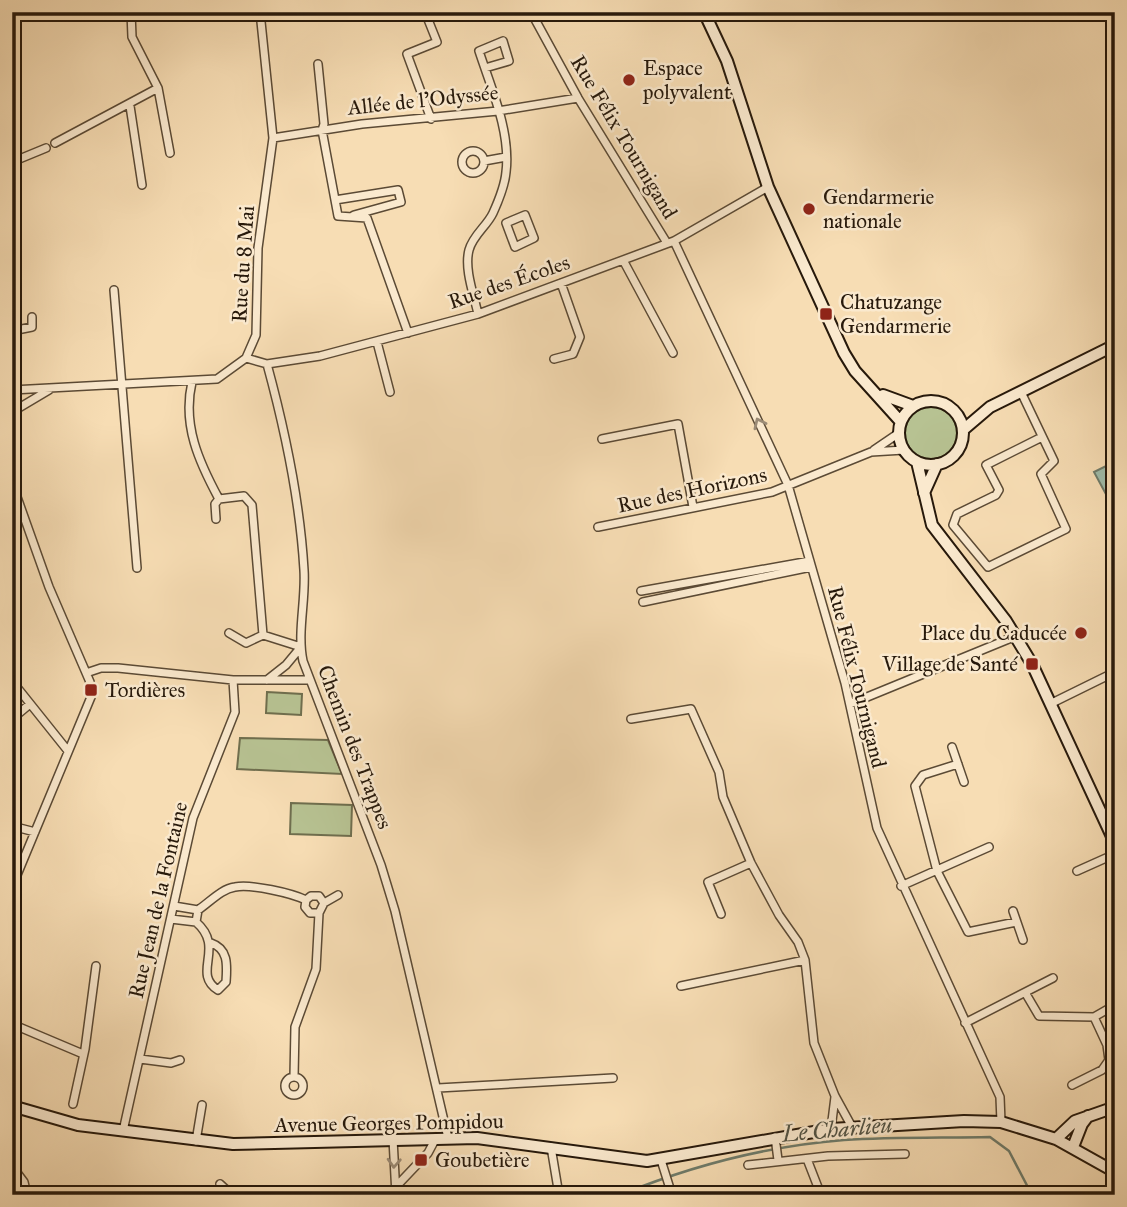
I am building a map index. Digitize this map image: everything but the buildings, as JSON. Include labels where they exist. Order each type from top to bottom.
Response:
[{"type":"street","points":[[131,12],[132,37],[158,88],[170,153]]},
{"type":"street","name":"Rue du 8 Mai","points":[[246,358],[256,335],[258,248],[273,138],[260,12]]},
{"type":"street","points":[[425,12],[437,42],[407,54],[431,119]]},
{"type":"street","name":"Rue Félix Tournigand","points":[[531,12],[578,98],[670,242],[788,485],[850,704],[870,809],[901,886],[1000,1097],[1002,1122]]},
{"type":"street","points":[[704,12],[727,61],[768,187],[849,362],[876,391],[900,427],[904,450],[917,462],[937,464]]},
{"type":"street","points":[[478,314],[469,273],[469,250],[492,215],[506,173],[498,111],[479,51],[503,41],[509,61],[485,68]]},
{"type":"street","points":[[318,64],[324,124],[322,130],[338,215],[367,218],[408,333]]},
{"type":"street","points":[[55,143],[130,106],[158,88]]},
{"type":"street","name":"Allée de l'Odyssée","points":[[273,138],[322,130],[498,111],[578,98]]},
{"type":"street","points":[[130,106],[142,185]]},
{"type":"street","points":[[12,162],[46,148]]},
{"type":"street","points":[[484,161],[506,157]]},
{"type":"street","name":"Rue des Écoles","points":[[246,358],[267,364],[320,356],[478,314],[670,242],[768,187]]},
{"type":"street","points":[[335,200],[398,190],[401,202],[348,216]]},
{"type":"street","points":[[492,215],[506,223],[514,247],[534,238],[525,215],[506,223]]},
{"type":"street","points":[[12,235],[17,243],[12,245]]},
{"type":"street","points":[[623,260],[673,353]]},
{"type":"street","points":[[554,359],[573,354],[580,337],[561,283]]},
{"type":"street","points":[[114,290],[137,568]]},
{"type":"street","points":[[12,331],[33,327],[32,317]]},
{"type":"street","points":[[377,342],[390,392]]},
{"type":"street","points":[[923,499],[929,477],[937,464],[957,452],[963,430],[990,407],[1115,345]]},
{"type":"street","points":[[12,390],[217,379],[246,358]]},
{"type":"street","name":"Chemin des Trappes","points":[[267,364],[276,397],[304,568],[305,607],[300,647],[310,680],[381,865],[395,911],[448,1138]]},
{"type":"street","points":[[192,382],[187,403],[196,456],[219,499]]},
{"type":"street","points":[[12,412],[52,387]]},
{"type":"street","points":[[876,391],[913,407],[934,401],[954,411],[990,407]]},
{"type":"street","points":[[1021,393],[1042,436],[1054,461],[1041,474],[1066,529],[988,567],[953,525],[953,520],[957,514],[996,495],[999,490],[986,465],[1042,436]]},
{"type":"street","points":[[900,427],[913,407]]},
{"type":"street","points":[[954,411],[963,430]]},
{"type":"street","points":[[602,439],[678,424],[693,507]]},
{"type":"street","name":"Rue des Horizons","points":[[871,452],[900,427]]},
{"type":"street","name":"Rue des Horizons","points":[[598,527],[772,492],[871,452],[904,450]]},
{"type":"street","points":[[917,462],[923,499],[932,525],[1016,636],[1052,704],[1115,843]]},
{"type":"street","points":[[12,483],[49,587],[92,690],[90,704],[12,887]]},
{"type":"street","points":[[216,519],[215,504],[219,499],[244,496],[252,505],[262,635]]},
{"type":"street","points":[[956,558],[970,546]]},
{"type":"street","points":[[640,592],[811,564]]},
{"type":"street","points":[[643,602],[811,564]]},
{"type":"street","points":[[229,633],[246,643],[262,635],[300,647],[286,665],[267,680]]},
{"type":"street","points":[[850,704],[1016,636]]},
{"type":"street","points":[[86,673],[101,668],[118,668],[233,680],[310,680]]},
{"type":"street","points":[[1052,704],[1115,672]]},
{"type":"street","name":"Rue Jean de la Fontaine","points":[[123,1131],[193,818],[210,769],[233,719],[233,680]]},
{"type":"street","points":[[12,681],[68,751]]},
{"type":"street","points":[[12,719],[30,705]]},
{"type":"street","points":[[631,719],[691,709],[719,772],[723,797],[751,863],[779,915],[798,942],[805,960],[814,1043],[835,1096],[852,1127]]},
{"type":"street","points":[[952,747],[964,782]]},
{"type":"street","points":[[958,764],[923,775],[915,786],[937,871],[968,932],[1016,922]]},
{"type":"street","points":[[12,826],[35,832]]},
{"type":"street","points":[[901,886],[989,847]]},
{"type":"street","points":[[1077,871],[1115,854]]},
{"type":"street","points":[[721,914],[708,882],[751,863]]},
{"type":"street","points":[[196,922],[198,910],[221,892],[236,887],[293,894],[306,900]]},
{"type":"street","points":[[294,1077],[295,1027],[316,969],[319,913],[324,903],[338,895]]},
{"type":"street","points":[[319,913],[310,913],[305,907],[306,900],[311,896],[319,896],[324,903]]},
{"type":"street","points":[[174,906],[198,910]]},
{"type":"street","points":[[1013,911],[1023,940]]},
{"type":"street","points":[[171,919],[196,922],[205,930],[211,943],[206,975],[210,985],[218,990],[226,982],[228,961],[218,946],[211,943]]},
{"type":"street","points":[[681,986],[805,960]]},
{"type":"street","points":[[73,1104],[96,966]]},
{"type":"street","points":[[965,1023],[1053,978]]},
{"type":"street","points":[[1026,994],[1039,1016],[1094,1017],[1115,1005]]},
{"type":"street","points":[[1072,1085],[1102,1070],[1109,1060],[1107,1045],[1094,1017]]},
{"type":"street","points":[[12,1024],[83,1054]]},
{"type":"street","points":[[140,1059],[171,1063],[180,1060]]},
{"type":"street","points":[[438,1088],[613,1078]]},
{"type":"street","points":[[831,1129],[835,1096]]},
{"type":"street","points":[[196,1141],[202,1105]]},
{"type":"street","name":"Avenue Georges Pompidou","points":[[12,1106],[78,1125],[196,1141],[273,1144],[436,1138],[510,1140],[635,1160],[776,1149],[831,1129],[1002,1122],[1056,1139],[1115,1172]]},
{"type":"street","points":[[1056,1139],[1066,1126],[1115,1107]]},
{"type":"street","points":[[1073,1147],[1088,1116]]},
{"type":"street","points":[[388,1195],[396,1191],[428,1153],[436,1138]]},
{"type":"street","points":[[393,1139],[396,1191]]},
{"type":"street","points":[[551,1147],[559,1195]]},
{"type":"street","points":[[748,1165],[776,1149],[807,1159],[883,1152],[905,1154]]},
{"type":"street","points":[[807,1159],[821,1195]]},
{"type":"street","points":[[661,1160],[672,1195]]},
{"type":"street","points":[[12,1166],[24,1182],[27,1195]]},
{"type":"street","points":[[220,1184],[232,1195]]},
{"type":"street","points":[[335,1195],[340,1190],[353,1191],[357,1195]]},
{"type":"street","points":[[441,1195],[461,1191],[462,1195]]},
{"type":"street","points":[[282,1195],[296,1192],[298,1195]]},
{"type":"green space","points":[[931,407],[950,414],[957,433],[950,452],[931,459],[912,452],[905,433],[912,414]]},
{"type":"green space","points":[[267,692],[302,694],[301,715],[266,713]]},
{"type":"green space","points":[[240,738],[328,740],[342,774],[237,769]]},
{"type":"green space","points":[[291,803],[352,805],[351,836],[290,834]]},
{"type":"shaded area","points":[[1114,462],[1115,464],[1115,511],[1094,472]]},
{"type":"waterway","name":"Le Charlieu","points":[[620,1195],[702,1166],[787,1147],[862,1139],[990,1137],[1009,1151],[1032,1195]]},
{"type":"place","name":"Espace polyvalent","points":[[629,80]]},
{"type":"place","name":"Gendarmerie nationale","points":[[809,209]]},
{"type":"place","name":"Chatuzange Gendarmerie","points":[[826,314]]},
{"type":"place","name":"Place du Caducée","points":[[1081,633]]},
{"type":"place","name":"Village de Santé","points":[[1032,664]]},
{"type":"place","name":"Tordières","points":[[91,690]]},
{"type":"place","name":"Goubetière","points":[[421,1160]]}]
